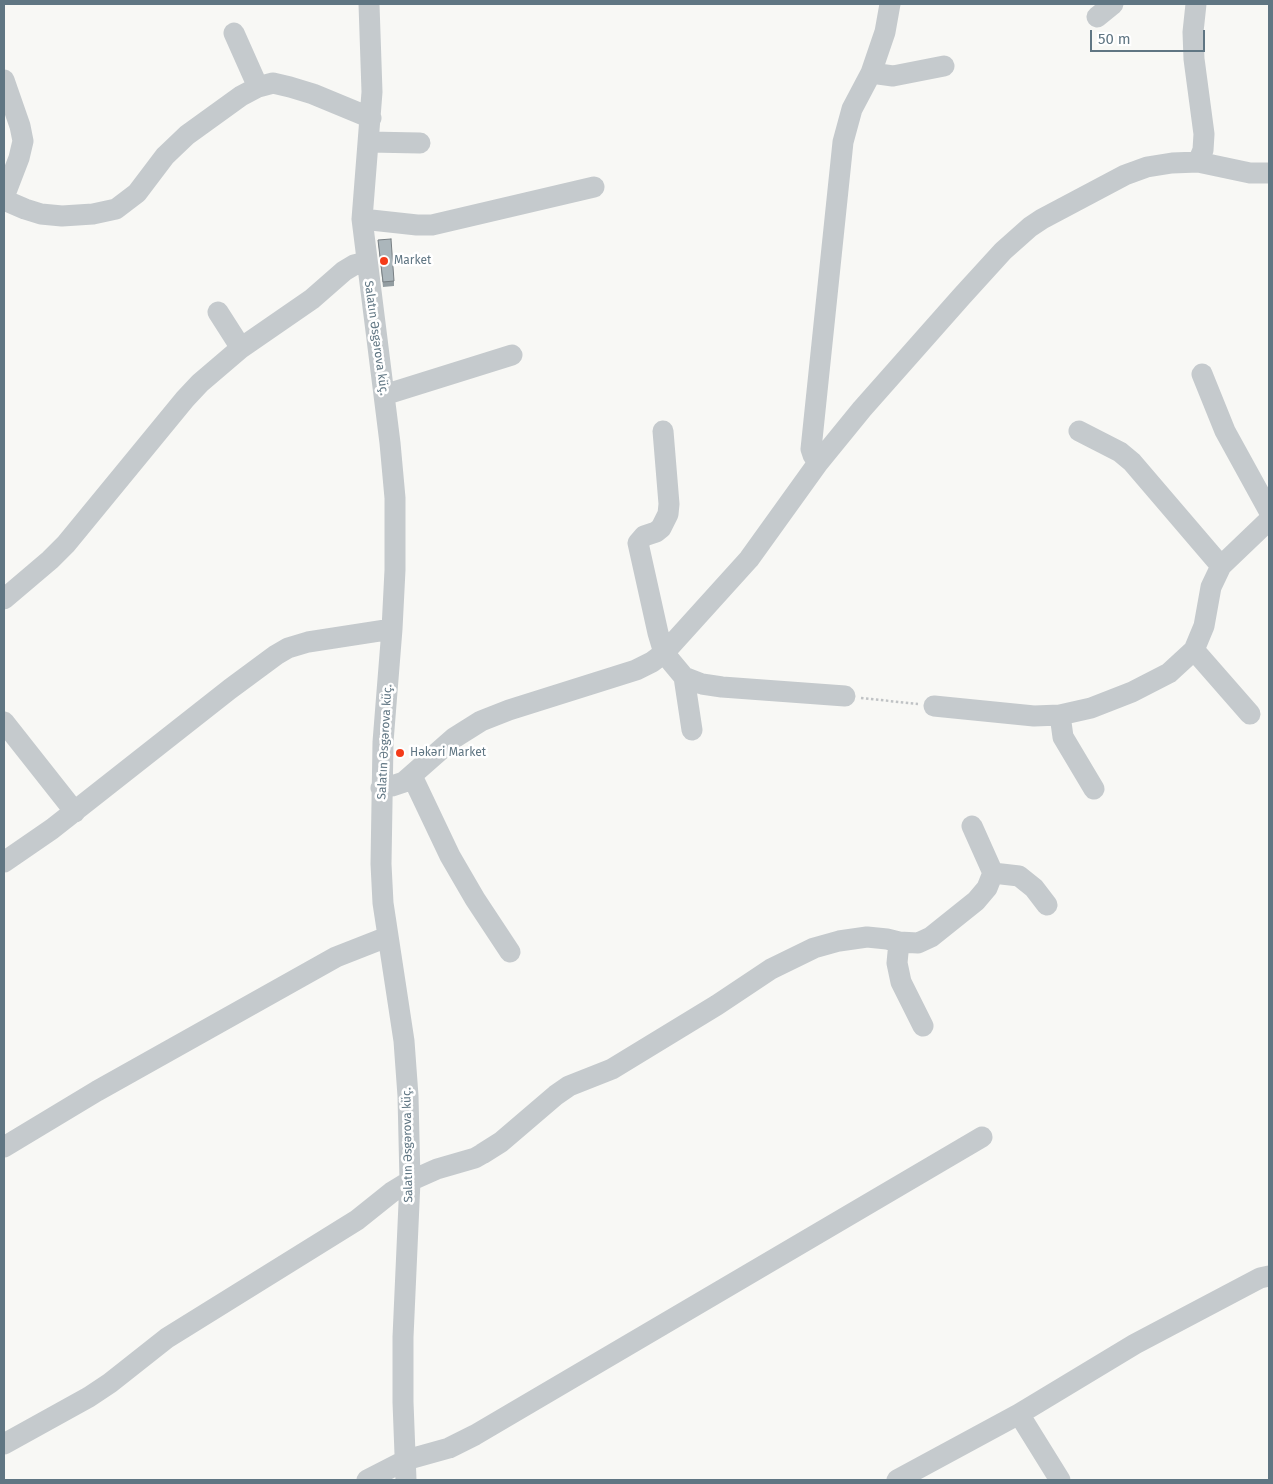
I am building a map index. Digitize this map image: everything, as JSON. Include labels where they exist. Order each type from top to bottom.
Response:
[{"type":"street","name":"Salatın Əsgərova küç.","points":[[369,4],[372,92],[362,219],[395,498],[395,570],[381,788],[381,864],[387,937],[407,1066],[410,1181],[403,1337],[406,1470]]},
{"type":"street","points":[[818,463],[811,448],[843,142],[852,109],[871,73],[885,32],[890,4]]},
{"type":"street","points":[[1096,17],[1113,4]]},
{"type":"street","points":[[1196,4],[1193,32],[1194,59],[1204,134],[1203,150],[1198,162]]},
{"type":"street","points":[[234,33],[258,87]]},
{"type":"street","points":[[871,73],[893,76],[944,66]]},
{"type":"street","points":[[4,80],[20,126],[23,142],[4,198],[25,209],[42,214],[62,216],[92,214],[116,209],[137,193],[165,156],[188,135],[241,96],[258,87],[273,83],[290,87],[332,101],[371,118]]},
{"type":"street","points":[[369,142],[420,144]]},
{"type":"street","points":[[381,788],[404,782],[454,738],[481,721],[509,710],[636,670],[652,662],[664,652],[749,559],[818,463],[869,402],[956,302],[1003,251],[1030,226],[1125,175],[1147,167],[1172,162],[1198,162],[1250,173],[1269,173]]},
{"type":"street","points":[[362,219],[432,225],[594,187]]},
{"type":"street","points":[[4,598],[50,560],[66,544],[184,399],[200,383],[241,348],[312,298],[344,271],[354,265],[366,262]]},
{"type":"street","points":[[218,312],[241,348]]},
{"type":"street","points":[[384,395],[512,355]]},
{"type":"street","points":[[1202,374],[1225,431],[1269,511]]},
{"type":"street","points":[[663,431],[669,504],[668,514],[661,528],[644,536],[638,543],[664,652],[684,677],[692,730]]},
{"type":"street","points":[[1080,431],[1120,452],[1132,462],[1221,566]]},
{"type":"street","points":[[934,706],[1034,716],[1060,715],[1090,708],[1132,692],[1169,673],[1194,650],[1204,626],[1210,587],[1221,566],[1269,520]]},
{"type":"street","points":[[4,862],[75,812],[230,689],[282,652],[308,642],[392,630]]},
{"type":"street","points":[[1194,650],[1250,714]]},
{"type":"street","points":[[684,677],[702,684],[722,687],[845,696]]},
{"type":"street","points":[[1060,715],[1064,737],[1094,789]]},
{"type":"street","points":[[4,722],[75,812]]},
{"type":"street","points":[[412,776],[450,856],[475,899],[510,952]]},
{"type":"street","points":[[4,1444],[96,1392],[167,1338],[357,1220],[392,1192],[410,1181],[437,1169],[475,1158],[482,1154],[501,1142],[569,1086],[612,1069],[717,1005],[771,969],[814,948],[839,941],[867,937],[918,943],[931,937],[976,901],[987,888],[993,873],[972,826]]},
{"type":"street","points":[[993,873],[1019,876],[1034,888],[1047,905]]},
{"type":"street","points":[[4,1147],[97,1091],[336,956],[387,937]]},
{"type":"street","points":[[899,942],[897,963],[901,982],[923,1026]]},
{"type":"street","points":[[367,1480],[406,1470],[475,1435],[982,1137]]},
{"type":"street","points":[[897,1480],[1019,1414],[1135,1344],[1260,1278],[1269,1276]]},
{"type":"street","points":[[1019,1414],[1060,1480]]},
{"type":"path","points":[[845,696],[934,706]]},
{"type":"building","points":[[391,239],[394,281],[383,282],[378,240]]},
{"type":"place","name":"Market","points":[[384,261]]},
{"type":"place","name":"Həkəri Market","points":[[400,753]]}]
